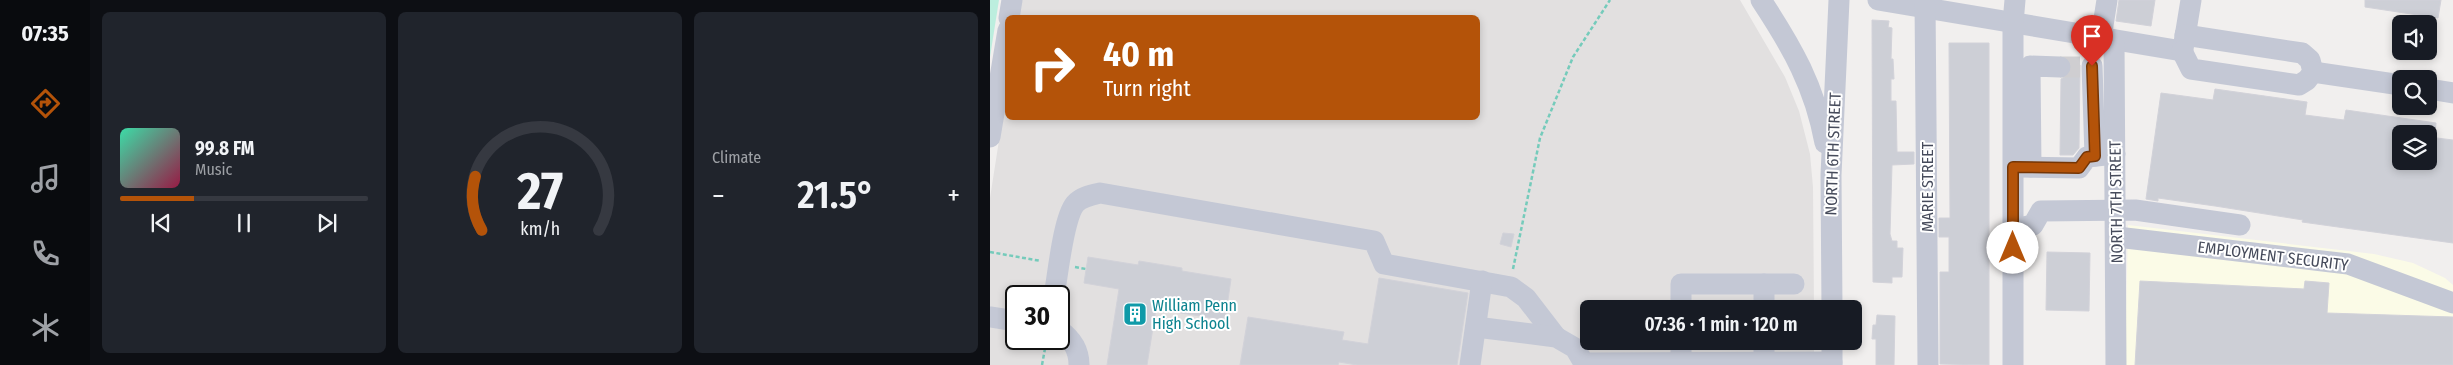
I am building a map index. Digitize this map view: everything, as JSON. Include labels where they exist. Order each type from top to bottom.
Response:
[{"type":"street","points":[[1010,15],[1012,0]]},
{"type":"street","points":[[1761,0],[1785,36],[1804,71],[1820,116],[1831,175]]},
{"type":"street","name":"NORTH 6TH STREET","points":[[1832,300],[1831,175],[1839,0]]},
{"type":"street","points":[[1878,0],[1926,4],[2013,23],[2107,39],[2184,43],[2302,53],[2310,60],[2313,72]]},
{"type":"street","points":[[2013,365],[2013,229],[2022,167],[2021,66],[2013,23],[2015,0]]},
{"type":"street","name":"NORTH 7TH STREET","points":[[2107,0],[2107,39],[2114,65],[2105,155],[2116,211],[2116,365]]},
{"type":"street","points":[[2191,0],[2184,43],[2191,69],[2299,85],[2307,80],[2313,72]]},
{"type":"street","name":"MARIE STREET","points":[[1926,4],[1928,365]]},
{"type":"street","points":[[990,137],[1005,48]]},
{"type":"street","points":[[2021,66],[2078,67],[2114,65]]},
{"type":"street","points":[[2022,167],[2079,168],[2087,157],[2105,155],[2078,67]]},
{"type":"street","points":[[2313,72],[2392,84]]},
{"type":"street","points":[[2437,90],[2453,93]]},
{"type":"street","points":[[1056,285],[1068,219],[1075,204],[1086,196],[1100,193],[1374,241],[1384,264],[1492,282],[1511,287],[1526,298],[1556,337],[1575,348],[1585,364],[1832,364],[1832,350]]},
{"type":"street","points":[[2013,229],[2033,225],[2041,211],[2134,210],[2240,225]]},
{"type":"street","name":"EMPLOYMENT SECURITY","points":[[2117,238],[2348,264],[2453,303]]},
{"type":"street","points":[[1470,365],[1476,328],[1492,282]]},
{"type":"street","points":[[1681,300],[1681,284],[1794,284]]},
{"type":"street","points":[[1764,284],[1764,300]]},
{"type":"street","points":[[990,317],[1005,320]]},
{"type":"street","points":[[1476,328],[1556,337]]},
{"type":"street","points":[[1070,341],[1079,354],[1079,365]]},
{"type":"street","points":[[1681,350],[1681,363]]},
{"type":"street","points":[[1768,350],[1775,363]]},
{"type":"path","points":[[1492,282],[1513,271],[1518,254],[1533,166],[1540,138],[1556,95],[1574,58],[1610,0]]},
{"type":"path","points":[[990,252],[1044,261]]},
{"type":"path","points":[[1042,365],[1045,350]]},
{"type":"shaded area","points":[[1022,0],[1740,0],[1785,77],[1799,111],[1810,154],[1813,187],[1814,300],[1580,300],[1580,350],[1814,350],[1814,365],[990,365],[990,198],[1005,102],[1005,120],[1480,120],[1480,15],[1019,15]]},
{"type":"shaded area","points":[[2128,225],[2374,254],[2413,263],[2445,278],[2453,285],[2453,365],[2125,365]]},
{"type":"green space","points":[[990,0],[999,0],[990,57]]},
{"type":"building","points":[[2119,0],[2155,0],[2151,26],[2116,21]]},
{"type":"building","points":[[2365,0],[2441,0],[2438,18],[2437,15],[2418,15],[2365,7]]},
{"type":"building","points":[[1872,20],[1889,21],[1888,27],[1892,28],[1891,59],[1893,59],[1894,79],[1891,79],[1891,101],[1896,101],[1897,152],[1914,152],[1914,164],[1892,165],[1890,234],[1892,241],[1897,241],[1897,248],[1903,248],[1902,277],[1892,277],[1892,283],[1873,282]]},
{"type":"building","points":[[1949,43],[1989,43],[1989,365],[1940,364],[1940,272],[1949,272],[1949,237],[1939,237],[1939,218],[1950,218]]},
{"type":"building","points":[[2072,64],[2080,65],[2079,148],[2073,155],[2060,155],[2061,79],[2070,74]]},
{"type":"building","points":[[2215,89],[2307,102],[2305,115],[2344,120],[2346,110],[2436,123],[2436,125],[2392,125],[2392,170],[2437,170],[2437,138],[2453,140],[2453,243],[2302,222],[2303,220],[2215,206],[2158,198],[2158,201],[2146,199],[2161,93],[2213,100]]},
{"type":"building","points":[[1503,233],[1514,234],[1511,247],[1500,244]]},
{"type":"building","points":[[2047,252],[2090,253],[2089,311],[2046,310]]},
{"type":"building","name":"William Penn High School","points":[[1088,257],[1138,265],[1139,261],[1182,268],[1182,271],[1231,279],[1225,320],[1156,309],[1147,365],[1107,365],[1119,289],[1084,283]]},
{"type":"building","points":[[1379,278],[1468,293],[1457,365],[1357,365],[1339,362],[1338,365],[1240,365],[1248,317],[1344,332],[1342,340],[1368,344]]},
{"type":"building","points":[[2140,281],[2304,289],[2305,281],[2329,283],[2327,313],[2453,317],[2453,365],[2135,365]]},
{"type":"building","points":[[1877,315],[1895,316],[1894,365],[1876,365],[1876,339],[1872,339],[1873,325],[1876,325]]},
{"type":"tunnel","points":[[2060,67],[2080,67]]},
{"type":"place","name":"William Penn High School","points":[[1135,314]]},
{"type":"route","points":[[2013,248],[2013,167],[2079,168],[2087,157],[2095,156],[2092,66]]}]
